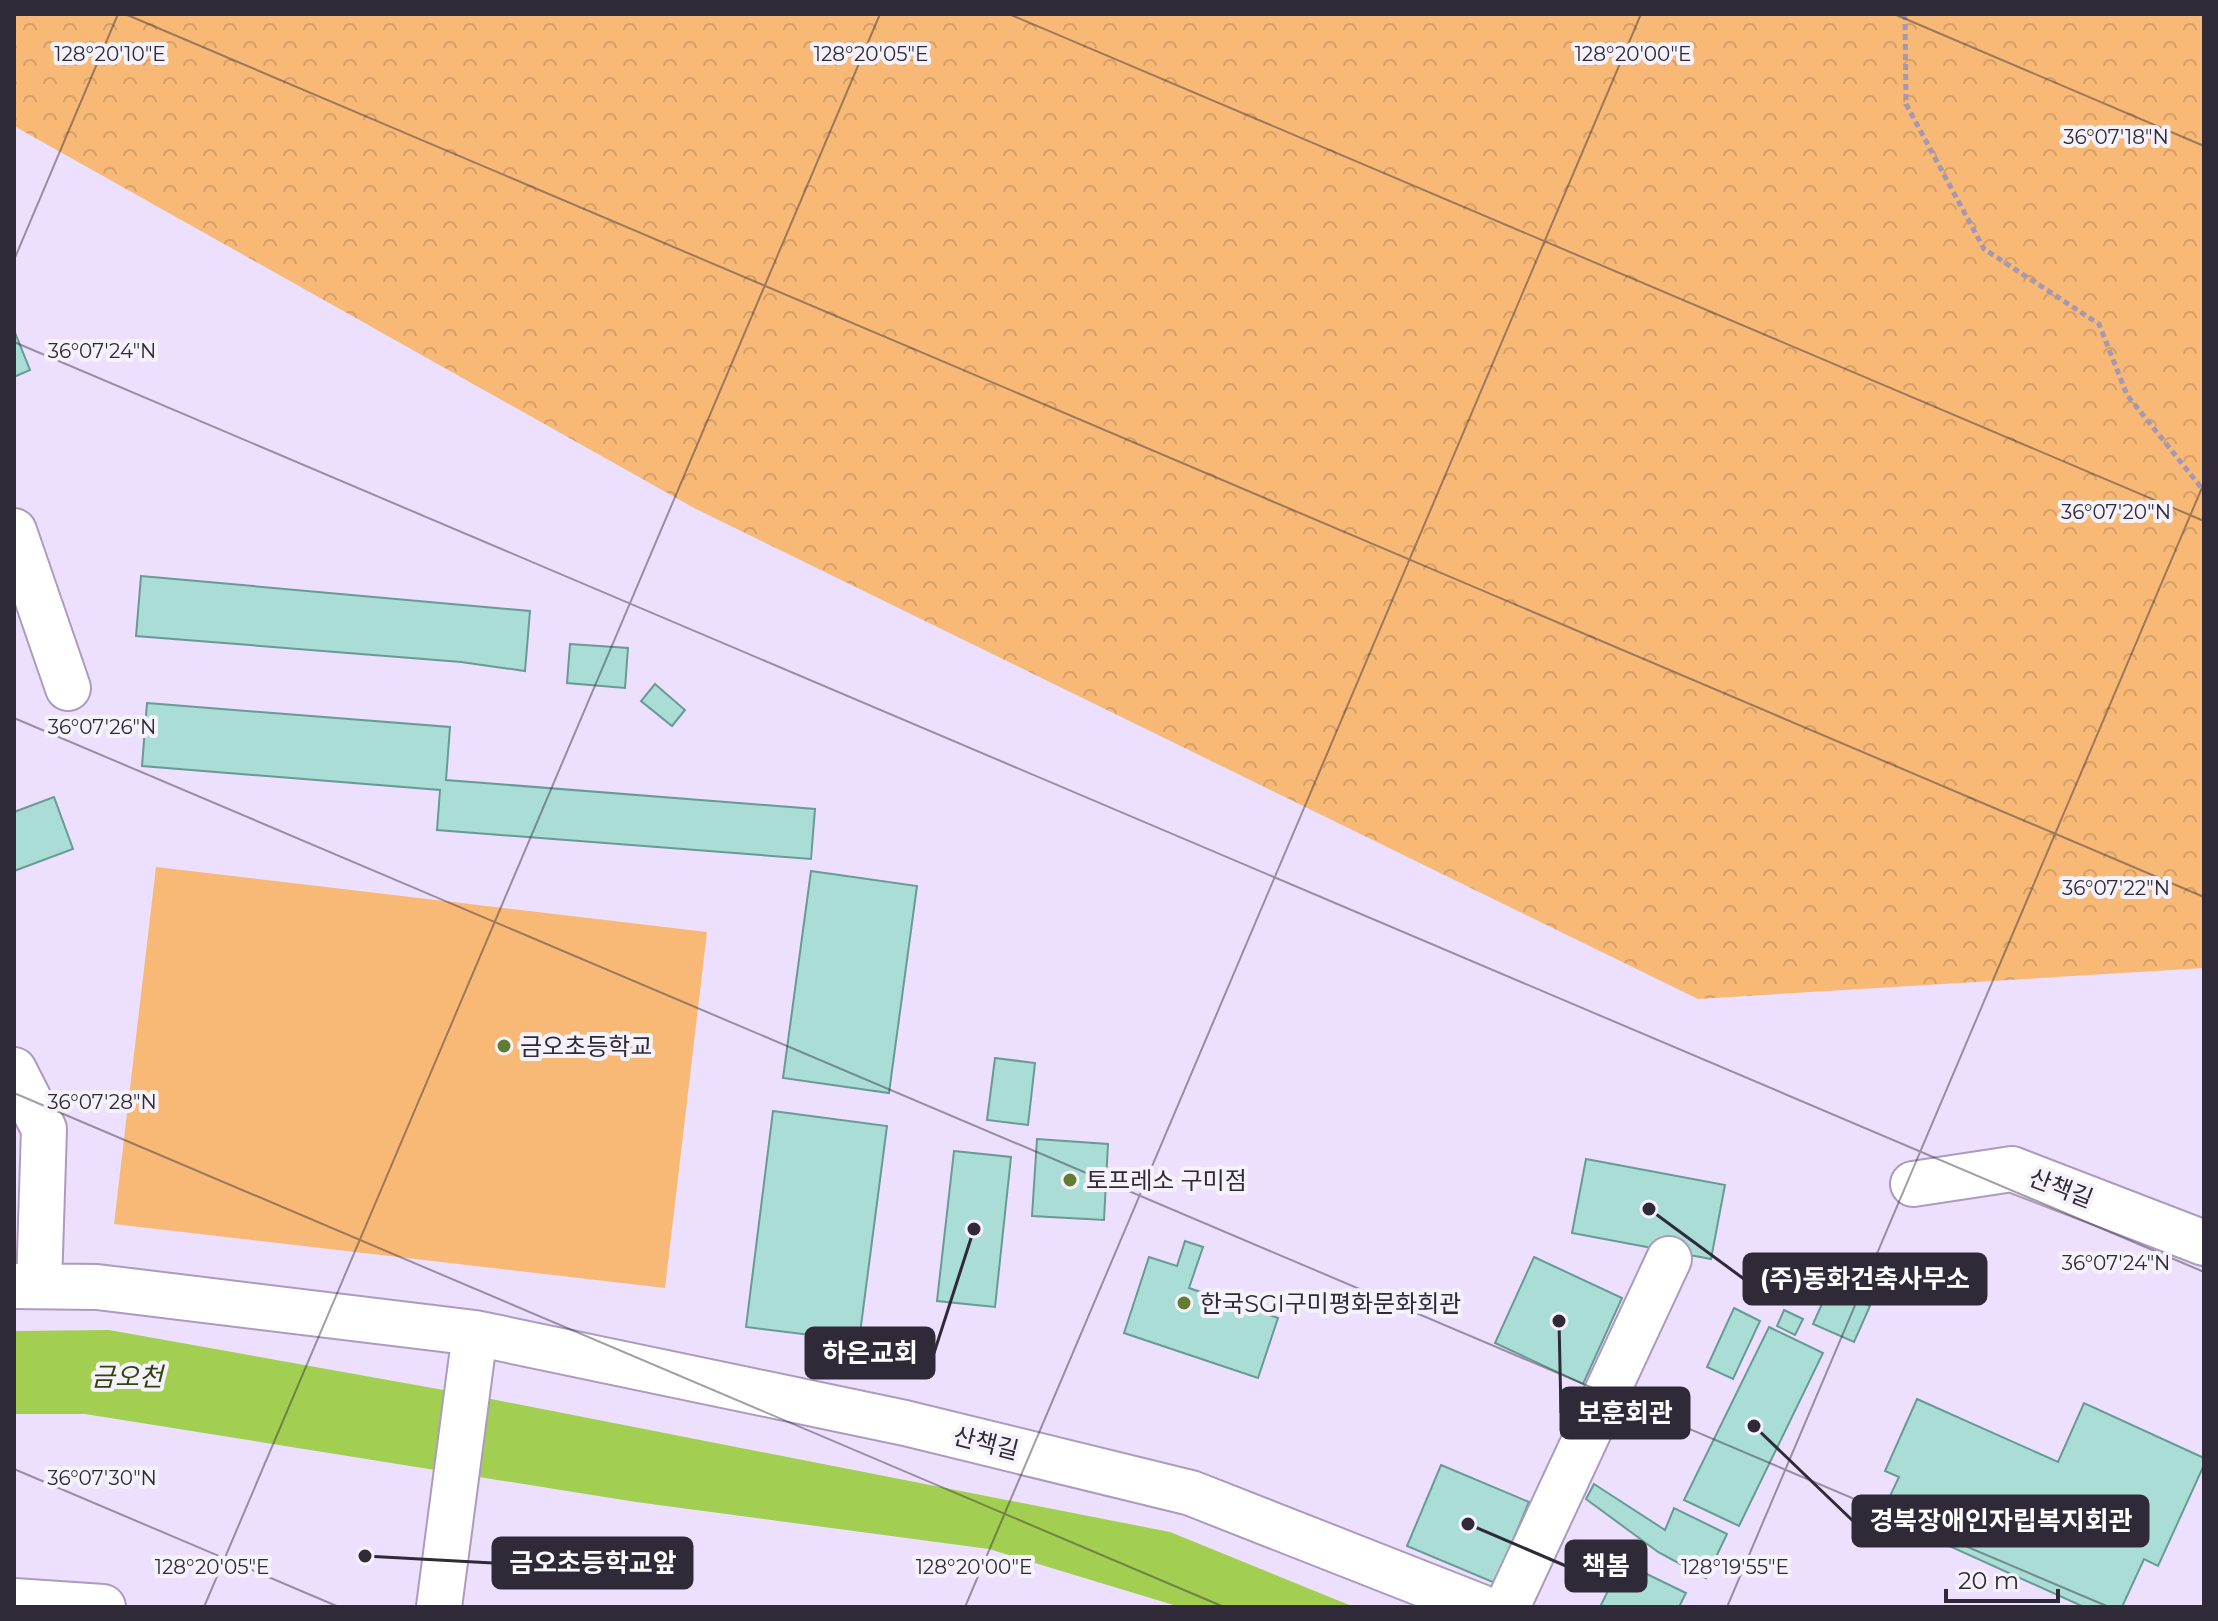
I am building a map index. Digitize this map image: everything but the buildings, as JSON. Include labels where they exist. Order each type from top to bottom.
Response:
[{"type":"street","points":[[15,537],[68,688]]},
{"type":"street","points":[[14,1070],[44,1129],[26,1286]]},
{"type":"street","name":"산책길","points":[[1913,1184],[2012,1169],[2204,1243]]},
{"type":"street","points":[[1507,1607],[1669,1259]]},
{"type":"street","name":"산책길","points":[[26,1286],[97,1287],[475,1333],[905,1423],[1191,1493],[1481,1607]]},
{"type":"street","points":[[439,1607],[475,1333]]},
{"type":"street","points":[[14,1601],[103,1607]]},
{"type":"path","points":[[1905,14],[1906,104],[1984,249],[2099,324],[2127,395],[2204,491]]},
{"type":"green space","points":[[14,14],[2204,14],[2204,968],[1698,999],[694,508],[14,126]]},
{"type":"green space","points":[[156,867],[707,932],[665,1288],[114,1224]]},
{"type":"water","name":"금오천","points":[[109,1330],[466,1394],[1170,1532],[1354,1607],[1180,1607],[989,1549],[636,1502],[85,1414],[14,1414],[14,1331]]},
{"type":"place","name":"금오초등학교","points":[[504,1046]]},
{"type":"place","name":"토프레소 구미점","points":[[1070,1180]]},
{"type":"place","name":"(주)동화건축사무소","points":[[1649,1209]]},
{"type":"place","name":"하은교회","points":[[974,1229]]},
{"type":"place","name":"한국SGI구미평화문화회관","points":[[1184,1303]]},
{"type":"place","name":"보훈회관","points":[[1559,1321]]},
{"type":"place","name":"경북장애인자립복지회관","points":[[1754,1426]]},
{"type":"place","name":"책봄","points":[[1468,1524]]},
{"type":"place","name":"금오초등학교앞","points":[[365,1556]]}]
